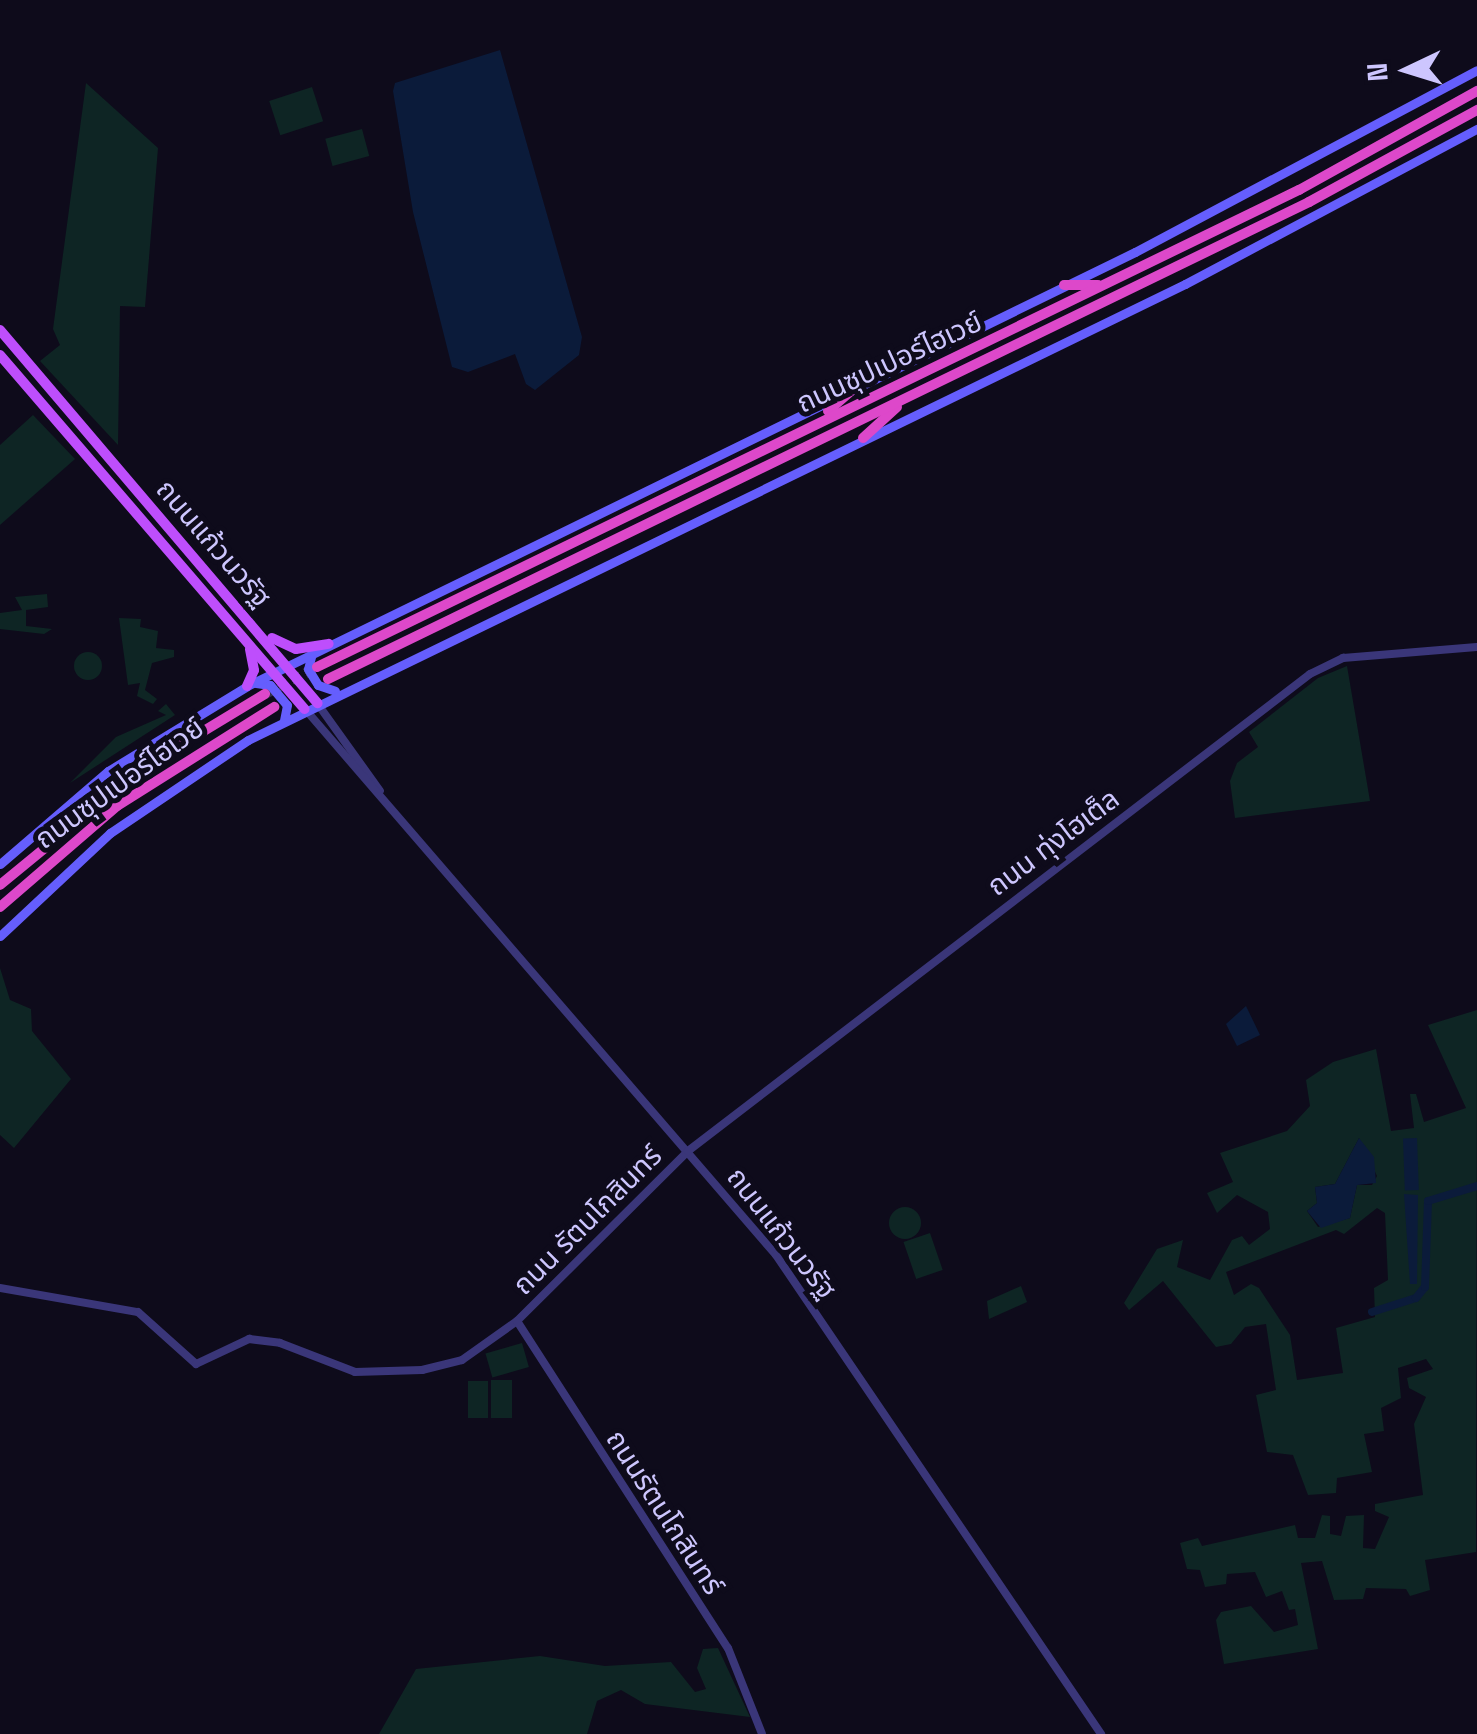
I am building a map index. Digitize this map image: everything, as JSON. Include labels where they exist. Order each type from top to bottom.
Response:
[{"type":"highway","name":"ถนนซุปเปอร์ไฮเวย์","points":[[317,667],[1299,190],[1477,92]]},
{"type":"highway","name":"ถนนซุปเปอร์ไฮเวย์","points":[[328,679],[1309,202],[1477,110]]},
{"type":"highway","points":[[1064,286],[1104,284]]},
{"type":"highway","points":[[816,422],[858,385]]},
{"type":"highway","points":[[862,438],[905,400]]},
{"type":"highway","name":"ถนนซุปเปอร์ไฮเวย์","points":[[0,885],[141,769],[265,694]]},
{"type":"highway","name":"ถนนซุปเปอร์ไฮเวย์","points":[[0,907],[118,806],[274,706]]},
{"type":"main road","points":[[0,864],[108,772],[250,684],[1285,176],[1477,70]]},
{"type":"main road","points":[[0,936],[110,833],[284,720],[1186,284],[1477,129]]},
{"type":"main road","name":"ถนนแก้วนวรัฐ","points":[[0,330],[317,703]]},
{"type":"main road","points":[[2,357],[14,346]]},
{"type":"main road","name":"ถนนแก้วนวรัฐ","points":[[2,357],[305,709]]},
{"type":"main road","points":[[255,626],[288,648],[329,644]]},
{"type":"main road","points":[[245,637],[254,661],[250,684]]},
{"type":"main road","points":[[313,652],[308,668],[318,686],[338,692]]},
{"type":"main road","points":[[250,684],[272,687],[287,704],[284,720]]},
{"type":"street","name":"ถนน ทุ่งโฮเต็ล","points":[[688,1151],[1310,674],[1343,658],[1477,647]]},
{"type":"street","name":"ถนนแก้วนวรัฐ","points":[[317,703],[382,795]]},
{"type":"street","name":"ถนนแก้วนวรัฐ","points":[[305,709],[688,1151],[810,1303],[1100,1734]]},
{"type":"street","name":"ถนน รัตนโกสินทร์","points":[[0,1288],[138,1312],[196,1364],[230,1342],[249,1339],[280,1343],[355,1372],[422,1370],[462,1360],[517,1321],[688,1151]]},
{"type":"street","name":"ถนนรัตนโกสินทร์","points":[[517,1321],[728,1648],[762,1734]]},
{"type":"street","points":[[497,1337],[525,1334]]},
{"type":"green space","points":[[86,83],[158,148],[145,307],[120,306],[118,445],[40,361],[60,345],[53,329]]},
{"type":"green space","points":[[312,87],[323,121],[280,135],[269,101]]},
{"type":"green space","points":[[362,129],[369,156],[333,166],[325,139]]},
{"type":"green space","points":[[33,415],[75,459],[0,525],[0,445]]},
{"type":"green space","points":[[47,594],[48,607],[26,610],[26,626],[52,629],[44,634],[0,629],[0,613],[22,610],[15,597]]},
{"type":"green space","points":[[119,618],[141,619],[140,627],[158,631],[156,648],[174,650],[174,657],[152,663],[145,690],[157,699],[153,704],[137,696],[140,683],[128,685]]},
{"type":"green space","points":[[88,652],[98,656],[102,666],[98,676],[88,680],[78,676],[74,666],[78,656]]},
{"type":"green space","points":[[1347,666],[1370,801],[1235,818],[1230,781],[1237,763],[1258,747],[1249,732],[1318,678]]},
{"type":"green space","points":[[166,704],[175,715],[70,783],[116,737],[166,715],[158,711]]},
{"type":"green space","points":[[0,968],[10,1000],[31,1009],[32,1031],[71,1079],[14,1148],[0,1135]]},
{"type":"green space","points":[[1477,1010],[1476,1552],[1425,1560],[1430,1590],[1410,1596],[1406,1589],[1366,1588],[1363,1599],[1334,1600],[1322,1561],[1301,1563],[1318,1649],[1224,1664],[1216,1620],[1221,1612],[1251,1606],[1274,1632],[1298,1625],[1295,1609],[1289,1610],[1282,1591],[1266,1597],[1255,1572],[1227,1574],[1226,1584],[1205,1587],[1200,1570],[1187,1569],[1180,1543],[1198,1538],[1202,1546],[1295,1525],[1298,1538],[1315,1538],[1322,1515],[1330,1516],[1330,1534],[1341,1536],[1346,1516],[1364,1515],[1363,1548],[1375,1549],[1389,1517],[1375,1511],[1375,1504],[1423,1495],[1414,1424],[1426,1397],[1409,1388],[1407,1378],[1433,1369],[1426,1359],[1398,1368],[1401,1398],[1381,1408],[1384,1431],[1364,1434],[1372,1472],[1337,1478],[1336,1493],[1308,1495],[1293,1455],[1267,1452],[1256,1395],[1276,1390],[1266,1324],[1245,1327],[1231,1344],[1216,1347],[1163,1281],[1129,1310],[1124,1303],[1157,1249],[1183,1240],[1177,1267],[1210,1280],[1232,1240],[1242,1236],[1249,1245],[1270,1229],[1268,1212],[1237,1195],[1217,1213],[1207,1193],[1233,1182],[1220,1153],[1287,1131],[1310,1106],[1306,1080],[1333,1062],[1376,1049],[1391,1131],[1414,1128],[1410,1094],[1416,1094],[1424,1122],[1466,1108],[1428,1025]],"holes":[[[1359,1138],[1377,1176],[1372,1185],[1357,1185],[1350,1218],[1318,1227],[1307,1211],[1317,1203],[1315,1187],[1335,1184]],[[1377,1208],[1385,1213],[1388,1280],[1374,1288],[1375,1317],[1336,1328],[1343,1373],[1297,1380],[1290,1335],[1259,1288],[1251,1284],[1234,1295],[1226,1272],[1336,1230],[1344,1234]]]},
{"type":"green space","points":[[905,1207],[916,1212],[921,1223],[916,1234],[905,1239],[894,1234],[889,1223],[894,1212]]},
{"type":"green space","points":[[930,1233],[943,1270],[916,1279],[904,1242]]},
{"type":"green space","points":[[1021,1286],[1027,1302],[989,1319],[987,1301]]},
{"type":"green space","points":[[522,1343],[529,1367],[492,1378],[485,1353]]},
{"type":"green space","points":[[491,1380],[512,1380],[512,1418],[491,1418]]},
{"type":"green space","points":[[468,1381],[488,1381],[488,1418],[468,1418]]},
{"type":"green space","points":[[718,1648],[750,1717],[645,1704],[621,1690],[597,1701],[587,1734],[379,1734],[416,1669],[540,1656],[605,1666],[671,1662],[695,1692],[706,1689],[697,1668],[703,1649]]},
{"type":"water","points":[[500,50],[582,337],[579,355],[535,390],[526,384],[515,354],[468,372],[452,367],[413,212],[393,91],[395,83]]},
{"type":"water","points":[[1246,1006],[1260,1035],[1237,1046],[1226,1024]]},
{"type":"water","points":[[1359,1138],[1374,1157],[1376,1183],[1357,1185],[1350,1218],[1321,1228],[1307,1211],[1317,1203],[1315,1187],[1335,1184]]},
{"type":"water","points":[[1403,1138],[1417,1138],[1419,1190],[1405,1190]]},
{"type":"water","points":[[1404,1194],[1418,1195],[1417,1284],[1410,1284]]},
{"type":"waterway","points":[[1372,1312],[1416,1298],[1425,1287],[1428,1201],[1477,1186]]},
{"type":"tunnel","points":[[265,694],[317,667]]}]
